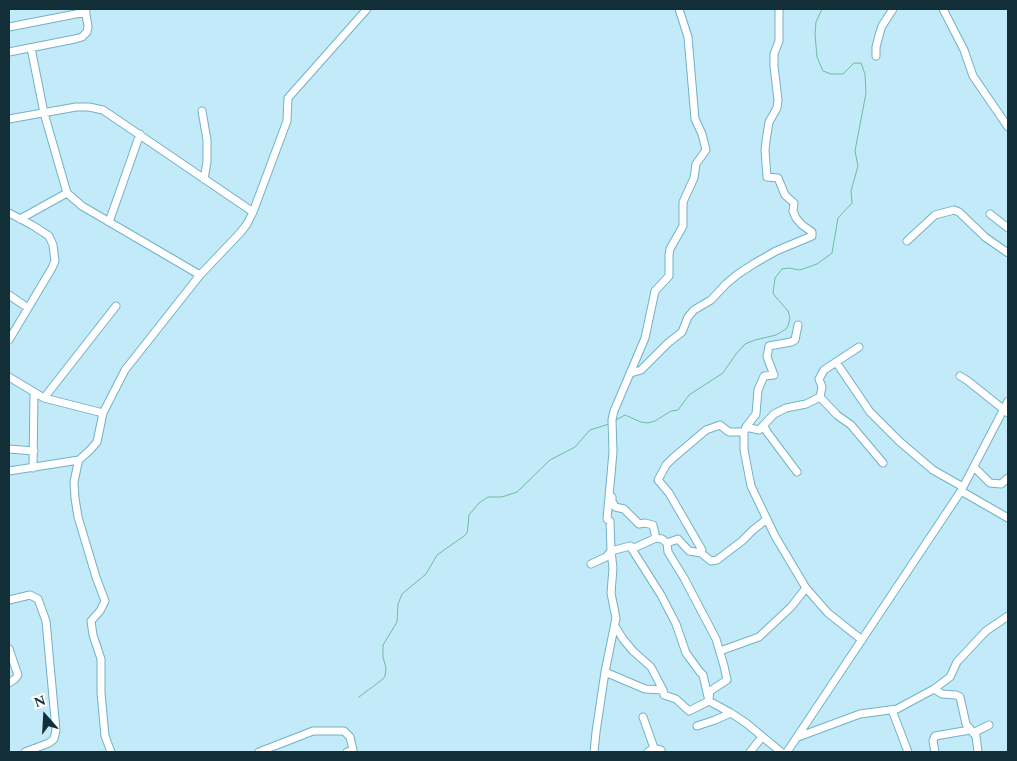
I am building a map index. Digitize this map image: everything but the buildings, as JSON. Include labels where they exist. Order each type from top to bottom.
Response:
[{"type":"street","points":[[9,471],[79,460],[97,442],[103,413],[124,370],[200,275],[247,224],[287,121],[288,98],[367,9]]},
{"type":"street","points":[[594,752],[605,672],[616,618],[611,593],[613,568],[610,521],[607,519],[613,452],[612,420],[614,411],[645,338],[655,291],[669,276],[670,249],[683,226],[683,202],[694,178],[696,164],[706,150],[702,134],[695,119],[688,37],[679,9]]},
{"type":"street","points":[[631,373],[641,370],[682,332],[688,317],[694,310],[711,300],[738,274],[776,251],[812,236],[812,232],[796,218],[793,211],[794,203],[785,195],[778,178],[767,177],[765,150],[769,122],[778,108],[774,54],[779,41],[779,9]]},
{"type":"street","points":[[876,56],[876,47],[882,26],[893,9]]},
{"type":"street","points":[[942,9],[964,50],[973,76],[1008,127]]},
{"type":"street","points":[[9,27],[86,10],[88,26],[87,32],[82,37],[9,52]]},
{"type":"street","points":[[31,48],[44,113],[67,193],[82,206],[200,275]]},
{"type":"street","points":[[9,120],[76,107],[103,110],[253,212]]},
{"type":"street","points":[[202,111],[207,140],[207,162],[204,178]]},
{"type":"street","points":[[109,222],[140,134]]},
{"type":"street","points":[[20,219],[67,193]]},
{"type":"street","points":[[907,241],[935,215],[954,210],[959,212],[985,237],[1008,253]]},
{"type":"street","points":[[9,213],[49,236],[53,245],[55,260],[9,340]]},
{"type":"street","points":[[990,214],[1008,228]]},
{"type":"street","points":[[9,295],[28,308]]},
{"type":"street","points":[[44,398],[116,306]]},
{"type":"street","points":[[798,326],[795,340],[786,344],[769,346],[767,357],[774,375],[764,376],[758,390],[756,414],[745,430],[744,450],[751,486],[775,536],[806,588],[828,613],[862,640]]},
{"type":"street","points":[[820,397],[822,387],[819,379],[824,370],[860,347]]},
{"type":"street","points":[[836,362],[870,412],[899,441],[933,470],[1008,519]]},
{"type":"street","points":[[9,376],[44,398],[103,413]]},
{"type":"street","points":[[960,376],[1006,411]]},
{"type":"street","points":[[33,468],[34,392]]},
{"type":"street","points":[[758,430],[774,414],[786,408],[806,404],[820,397]]},
{"type":"street","points":[[820,397],[837,415],[851,425],[884,463]]},
{"type":"street","points":[[787,752],[962,489],[1006,411],[1008,401]]},
{"type":"street","points":[[702,553],[669,493],[658,480],[672,458],[706,430],[720,425],[728,432],[758,430],[764,426],[797,472]]},
{"type":"street","points":[[9,449],[34,451]]},
{"type":"street","points":[[79,460],[74,482],[74,498],[82,535],[105,601],[92,621],[92,635],[101,658],[101,693],[105,736],[111,752]]},
{"type":"street","points":[[974,467],[990,483],[1001,484],[1008,478]]},
{"type":"street","points":[[610,479],[613,489],[612,502],[615,507],[624,509],[640,524],[653,525],[656,538]]},
{"type":"street","points":[[667,543],[678,540],[689,551],[702,553],[711,561],[717,560],[767,519]]},
{"type":"street","points":[[590,564],[606,557],[611,551],[630,546],[634,548],[656,538],[662,539],[667,543],[668,552],[684,578],[716,639],[720,651],[727,680],[710,691],[709,701]]},
{"type":"street","points":[[630,546],[661,595],[676,624],[686,653],[703,675],[709,701],[746,723],[781,752]]},
{"type":"street","points":[[720,651],[758,638],[791,607],[806,588]]},
{"type":"street","points":[[9,600],[30,595],[38,599],[46,621],[56,730],[54,739],[50,743],[25,752]]},
{"type":"street","points":[[798,737],[860,714],[897,709],[934,689],[950,677],[957,662],[986,631],[1008,616]]},
{"type":"street","points":[[615,626],[633,651],[651,667],[664,695],[676,699],[689,712],[709,701]]},
{"type":"street","points":[[9,649],[18,675],[9,683]]},
{"type":"street","points":[[605,672],[645,689],[663,690]]},
{"type":"street","points":[[934,689],[942,694],[956,695],[960,698],[966,724],[976,736],[978,752]]},
{"type":"street","points":[[892,710],[908,752]]},
{"type":"street","points":[[698,726],[731,713]]},
{"type":"street","points":[[643,716],[654,750]]},
{"type":"street","points":[[935,752],[935,736],[972,731],[989,725]]},
{"type":"street","points":[[259,752],[313,731],[344,731],[350,737],[353,750],[347,752]]},
{"type":"street","points":[[750,752],[762,737]]},
{"type":"waterway","points":[[614,421],[625,415],[648,423],[671,411],[678,410],[689,395],[723,373],[745,344],[776,335],[786,329],[790,318],[788,311],[773,293],[775,278],[782,269],[803,269],[817,264],[832,253],[838,218],[852,203],[851,191],[858,166],[855,151],[866,93],[865,74],[861,63],[854,63],[843,74],[831,74],[823,71],[817,57],[815,34],[816,22],[822,9]]},
{"type":"waterway","points":[[359,697],[385,676],[386,668],[383,657],[383,645],[397,622],[398,604],[402,594],[426,574],[437,555],[467,533],[469,515],[479,503],[488,497],[502,497],[517,492],[550,460],[575,447],[590,430],[609,424]]}]
